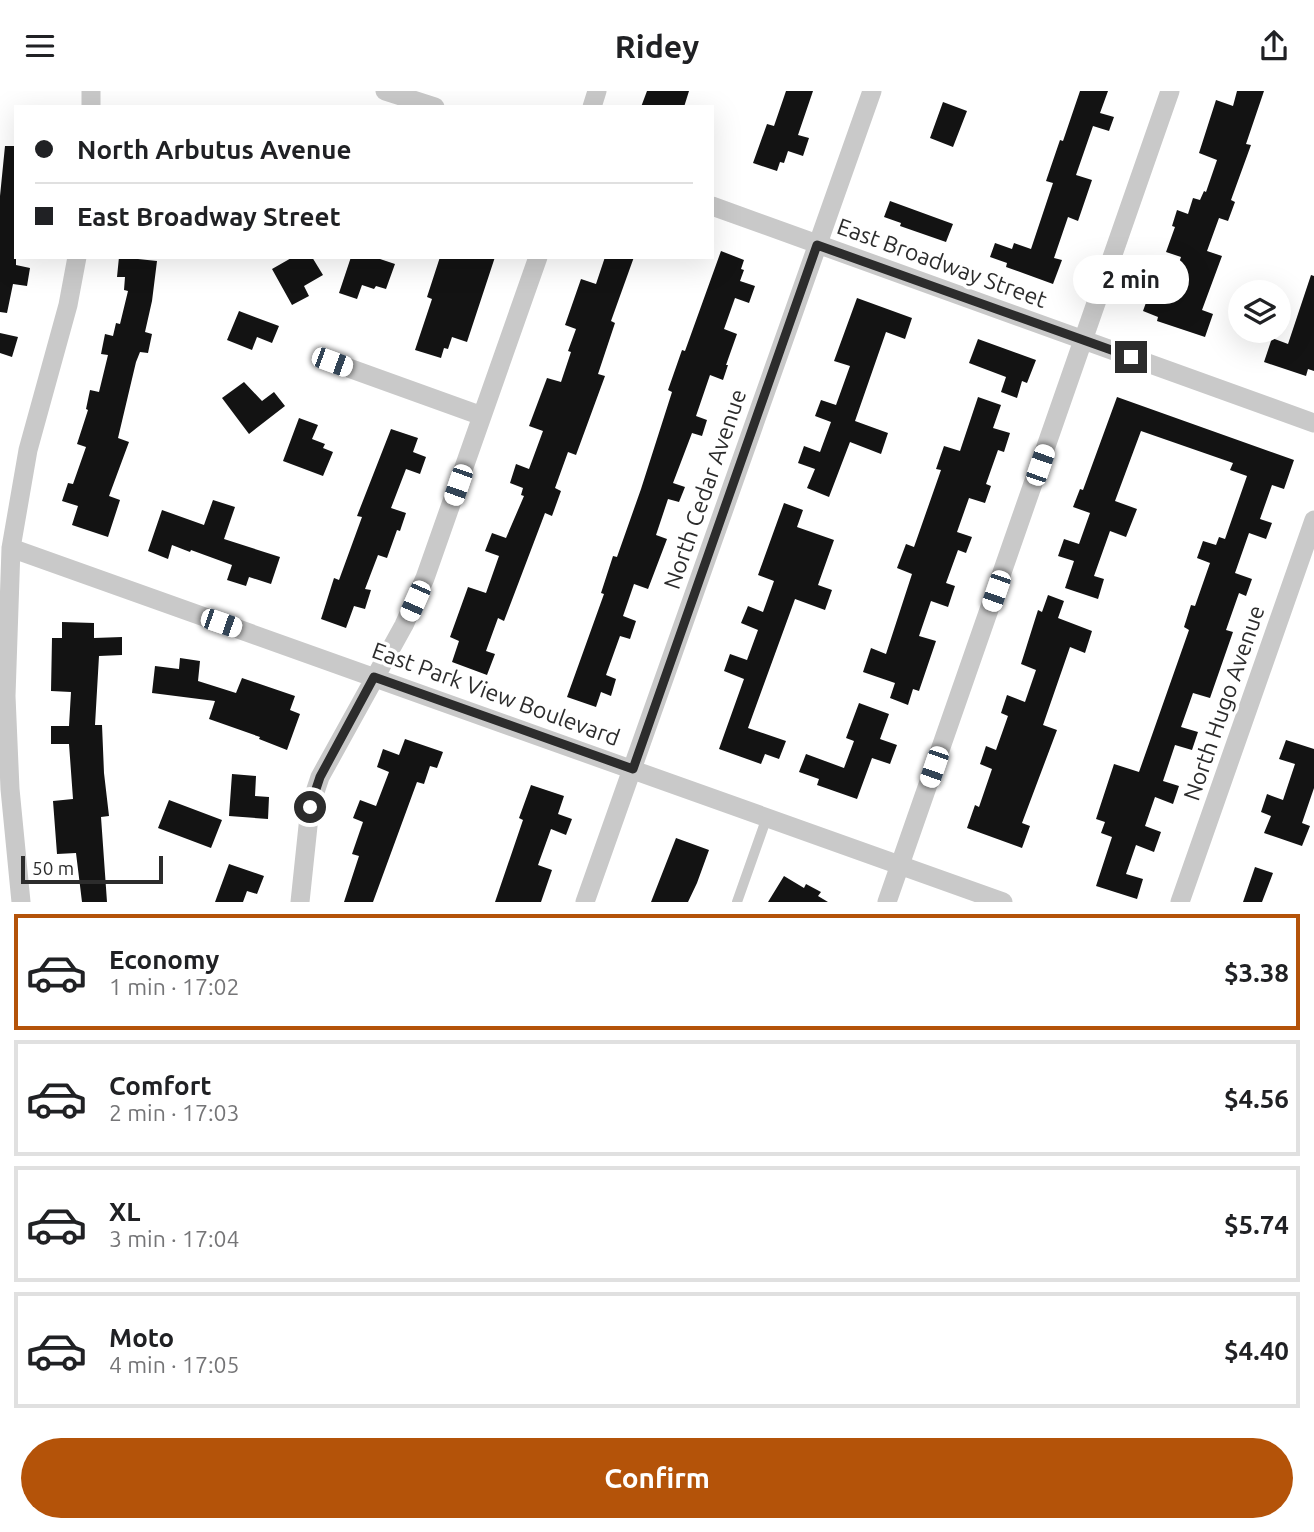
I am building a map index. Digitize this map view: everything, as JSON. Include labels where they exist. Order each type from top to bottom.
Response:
[{"type":"street","points":[[385,91],[429,105]]},
{"type":"street","name":"North Cedar Avenue","points":[[585,902],[872,91]]},
{"type":"street","points":[[887,902],[1170,91]]},
{"type":"street","name":"East Broadway Street","points":[[714,208],[1314,423]]},
{"type":"street","points":[[20,902],[11,803],[6,696],[11,548],[28,450],[68,305],[77,259]]},
{"type":"street","points":[[300,902],[310,807],[320,777],[404,625],[425,578],[537,259]]},
{"type":"street","points":[[332,362],[482,416]]},
{"type":"street","name":"North Hugo Avenue","points":[[1180,902],[1314,520]]},
{"type":"street","name":"East Park View Boulevard","points":[[11,548],[1003,902]]},
{"type":"lane","points":[[737,902],[767,817]]},
{"type":"building","points":[[647,91],[689,91],[685,105],[642,105]]},
{"type":"building","points":[[786,91],[813,91],[798,135],[809,138],[803,156],[788,151],[784,163],[780,162],[777,171],[753,163],[767,124],[774,126]]},
{"type":"building","points":[[1080,91],[1108,91],[1100,113],[1114,117],[1109,131],[1093,126],[1076,175],[1092,180],[1078,221],[1068,217],[1054,258],[1062,260],[1053,284],[1006,267],[1007,263],[990,257],[995,243],[1012,249],[1014,243],[1031,249],[1053,183],[1046,181]]},
{"type":"building","points":[[1237,91],[1264,91],[1246,144],[1251,145],[1231,200],[1235,202],[1228,221],[1219,218],[1207,251],[1222,256],[1202,310],[1213,314],[1205,337],[1157,321],[1158,317],[1143,311],[1148,297],[1163,302],[1167,298],[1181,257],[1166,252],[1175,227],[1172,226],[1177,210],[1188,214],[1193,198],[1200,200],[1204,191],[1206,192],[1217,160],[1199,153],[1216,100],[1233,106]]},
{"type":"building","points":[[943,102],[967,111],[953,147],[930,138]]},
{"type":"building","points":[[5,146],[14,146],[14,259],[16,265],[30,268],[27,286],[13,284],[7,313],[0,312],[0,196]]},
{"type":"building","points":[[890,201],[953,224],[946,242],[900,226],[901,223],[884,217]]},
{"type":"building","points":[[721,251],[744,260],[740,281],[755,286],[749,303],[735,298],[724,329],[737,334],[723,380],[710,375],[696,416],[707,420],[702,436],[692,433],[673,483],[685,487],[679,502],[668,499],[656,535],[667,539],[648,589],[634,584],[623,616],[636,621],[630,639],[620,636],[606,675],[616,679],[611,696],[601,692],[596,707],[567,697],[604,594],[601,593],[613,556],[617,557],[641,489],[672,392],[668,390]]},
{"type":"building","points":[[119,259],[157,261],[145,332],[152,334],[148,353],[140,352],[136,362],[118,438],[129,442],[109,496],[120,500],[108,537],[72,525],[78,506],[62,501],[68,483],[73,484],[86,447],[77,444],[88,410],[90,390],[99,392],[108,355],[101,354],[105,334],[113,336],[116,323],[120,324],[128,291],[124,290],[125,277],[117,277]]},
{"type":"building","points":[[290,259],[313,259],[323,275],[304,286],[309,296],[292,305],[272,269]]},
{"type":"building","points":[[350,259],[380,259],[395,264],[386,289],[362,285],[357,299],[339,293]]},
{"type":"building","points":[[439,259],[494,259],[467,342],[452,337],[441,358],[415,350],[432,299],[427,297]]},
{"type":"building","points":[[604,259],[633,259],[611,321],[615,323],[598,374],[605,376],[576,455],[568,452],[555,488],[561,491],[552,516],[545,513],[504,621],[498,618],[486,651],[495,654],[487,675],[452,662],[459,641],[450,637],[468,587],[486,593],[499,556],[485,551],[492,533],[506,538],[524,496],[521,495],[523,488],[510,483],[516,464],[529,469],[543,431],[529,426],[547,378],[561,382],[576,329],[565,325],[581,279],[596,284]]},
{"type":"building","points":[[1311,275],[1314,276],[1314,371],[1308,369],[1306,376],[1264,362],[1270,343],[1291,343],[1291,335]]},
{"type":"building","points":[[857,298],[912,318],[905,339],[886,332],[855,421],[888,433],[881,454],[850,442],[829,497],[807,488],[815,469],[798,463],[804,446],[820,452],[831,422],[815,416],[821,400],[836,405],[850,366],[834,361]]},
{"type":"building","points":[[239,311],[279,326],[272,343],[257,337],[252,350],[227,340]]},
{"type":"building","points":[[0,333],[18,337],[12,357],[0,353]]},
{"type":"building","points":[[978,339],[1036,360],[1027,383],[1022,381],[1017,398],[1001,392],[1006,377],[969,363]]},
{"type":"building","points":[[244,382],[262,401],[274,392],[285,406],[249,434],[222,398]]},
{"type":"building","points":[[978,397],[1001,405],[993,428],[1010,433],[1004,452],[998,450],[986,484],[991,486],[985,503],[969,498],[957,532],[972,537],[966,553],[958,550],[946,583],[955,586],[948,607],[931,601],[919,636],[936,641],[919,691],[913,689],[908,705],[890,698],[895,683],[863,672],[871,648],[886,654],[912,574],[897,568],[906,544],[914,547],[941,470],[936,469],[944,446],[960,451]]},
{"type":"building","points":[[1117,397],[1294,460],[1284,489],[1272,485],[1260,519],[1272,523],[1266,539],[1249,533],[1235,573],[1252,579],[1246,596],[1239,593],[1226,630],[1233,632],[1210,698],[1193,693],[1181,727],[1198,732],[1192,750],[1175,745],[1163,781],[1179,786],[1173,804],[1155,797],[1145,826],[1161,832],[1154,852],[1136,845],[1126,874],[1143,879],[1137,899],[1096,886],[1112,837],[1101,833],[1105,822],[1096,819],[1114,764],[1139,772],[1189,630],[1184,627],[1191,605],[1195,606],[1210,563],[1197,558],[1203,541],[1216,545],[1219,537],[1225,539],[1247,476],[1230,470],[1233,463],[1141,431],[1115,501],[1137,509],[1126,537],[1110,531],[1094,576],[1104,579],[1098,599],[1065,588],[1074,561],[1058,556],[1064,539],[1079,544],[1090,513],[1073,507],[1080,489],[1083,490]]},
{"type":"building","points":[[299,418],[318,425],[312,439],[325,444],[323,448],[333,452],[323,476],[283,461]]},
{"type":"building","points":[[391,429],[418,438],[413,452],[426,457],[420,474],[406,469],[391,508],[406,513],[400,531],[397,530],[387,558],[378,555],[365,589],[371,590],[365,609],[354,606],[346,628],[321,619],[334,578],[339,580],[362,517],[357,516]]},
{"type":"building","points":[[213,500],[235,507],[224,539],[280,557],[271,584],[249,577],[246,586],[227,580],[232,565],[191,550],[190,552],[172,545],[168,559],[148,551],[162,510],[204,525]]},
{"type":"building","points":[[784,503],[803,510],[797,527],[834,540],[818,585],[832,590],[825,610],[795,599],[748,728],[786,741],[779,759],[765,754],[761,764],[719,749],[744,679],[724,671],[730,654],[747,660],[758,630],[741,623],[748,606],[763,612],[774,581],[758,575]]},
{"type":"building","points":[[1048,595],[1064,601],[1058,618],[1092,631],[1085,653],[1070,647],[1043,725],[1057,730],[1022,823],[1030,826],[1022,848],[967,828],[975,805],[979,807],[992,769],[980,764],[986,746],[996,750],[1008,716],[1001,713],[1007,695],[1025,702],[1036,670],[1021,664],[1038,610],[1042,612]]},
{"type":"building","points":[[62,622],[94,623],[94,638],[122,637],[122,655],[99,656],[95,725],[102,725],[109,816],[101,817],[107,902],[82,902],[76,853],[57,854],[53,801],[73,799],[69,744],[51,744],[51,726],[69,726],[71,692],[51,691],[52,638],[62,638]]},
{"type":"building","points":[[180,658],[200,661],[198,681],[236,693],[242,678],[295,696],[290,710],[300,714],[287,750],[259,739],[260,737],[209,719],[215,701],[152,693],[155,666],[179,669]]},
{"type":"building","points":[[859,703],[889,714],[880,739],[897,745],[890,764],[872,758],[857,799],[817,785],[819,779],[799,772],[806,754],[844,768],[854,741],[846,738]]},
{"type":"building","points":[[405,739],[443,752],[437,768],[430,766],[424,784],[417,782],[373,902],[344,902],[359,856],[352,854],[363,822],[353,818],[360,800],[376,806],[389,772],[377,767],[383,749],[399,755]]},
{"type":"building","points":[[1286,740],[1314,749],[1314,788],[1302,823],[1310,826],[1302,846],[1264,833],[1271,816],[1261,812],[1267,794],[1283,800],[1295,764],[1279,759]]},
{"type":"building","points":[[232,774],[256,776],[255,796],[269,797],[268,819],[229,816]]},
{"type":"building","points":[[531,785],[564,796],[558,814],[572,819],[566,835],[551,829],[538,865],[552,870],[541,902],[495,902],[523,820],[519,818]]},
{"type":"building","points":[[169,800],[222,820],[211,848],[158,828]]},
{"type":"building","points":[[676,838],[709,850],[697,883],[688,902],[651,902]]},
{"type":"building","points":[[229,864],[264,876],[257,894],[247,891],[243,902],[215,902]]},
{"type":"building","points":[[1255,867],[1273,873],[1262,902],[1243,902]]},
{"type":"building","points":[[784,876],[804,888],[806,884],[821,892],[818,896],[828,902],[768,902]]},
{"type":"route","points":[[310,807],[320,777],[374,677],[633,769],[817,245],[1131,357]]}]
